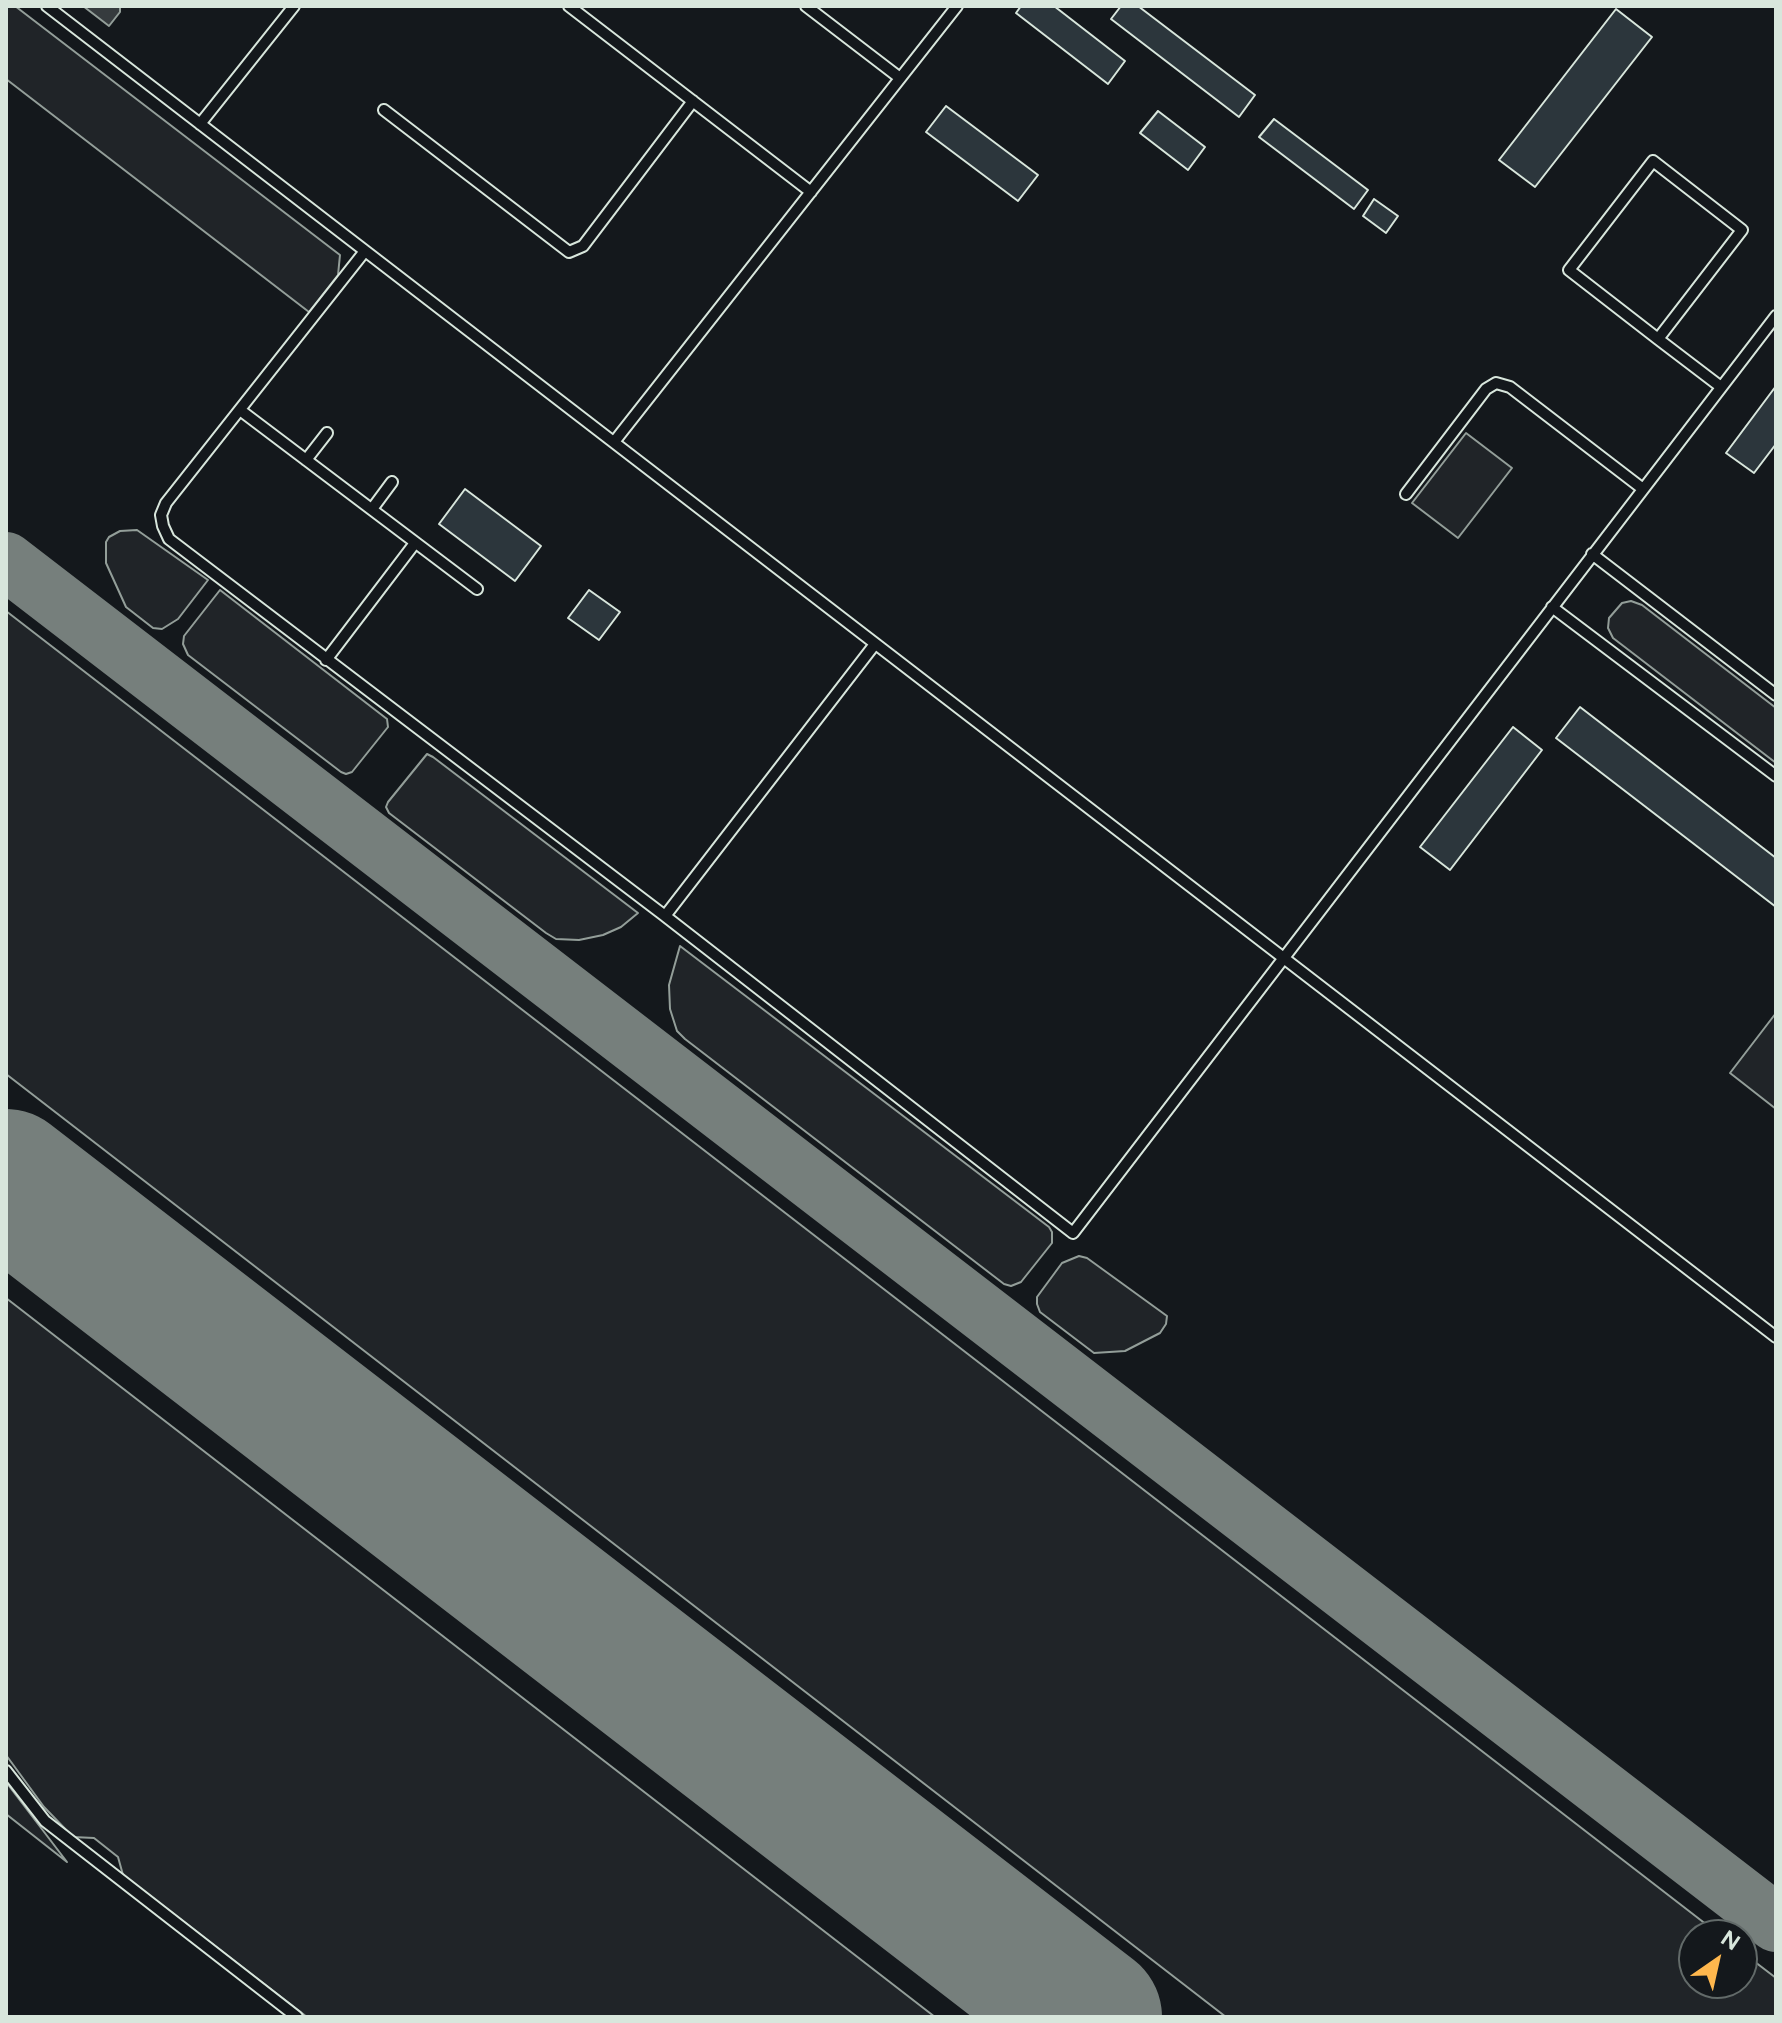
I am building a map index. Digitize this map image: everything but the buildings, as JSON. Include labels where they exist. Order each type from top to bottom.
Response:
[{"type":"lane","points":[[47,6],[1776,1337]]},
{"type":"lane","points":[[200,124],[294,6]]},
{"type":"lane","points":[[569,6],[811,192]]},
{"type":"lane","points":[[806,6],[900,78]]},
{"type":"lane","points":[[614,442],[957,6]]},
{"type":"lane","points":[[384,110],[569,252],[583,246],[693,101]]},
{"type":"lane","points":[[1658,339],[1742,230],[1653,161],[1569,270],[1658,339],[1721,387]]},
{"type":"lane","points":[[365,251],[166,503],[161,515],[169,539],[665,916],[1073,1233],[1776,316]]},
{"type":"lane","points":[[1406,494],[1486,389],[1496,383],[1510,387],[1643,489]]},
{"type":"lane","points":[[240,410],[477,589]]},
{"type":"lane","points":[[306,460],[327,433]]},
{"type":"lane","points":[[372,509],[392,482]]},
{"type":"lane","points":[[326,660],[415,543]]},
{"type":"lane","points":[[1592,554],[1776,695]]},
{"type":"lane","points":[[1552,607],[1776,776]]},
{"type":"lane","points":[[665,916],[875,644]]},
{"type":"lane","points":[[6,1771],[45,1821],[297,2017]]},
{"type":"shaded area","points":[[6,6],[15,6],[340,255],[338,275],[309,312],[6,79]]},
{"type":"shaded area","points":[[83,6],[120,6],[120,12],[109,26]]},
{"type":"shaded area","points":[[1466,433],[1512,468],[1458,538],[1412,503]]},
{"type":"shaded area","points":[[137,530],[208,580],[178,619],[162,629],[153,628],[126,607],[106,563],[106,542],[109,537],[120,531]]},
{"type":"shaded area","points":[[220,590],[387,719],[388,727],[352,772],[341,772],[188,655],[183,644],[184,636]]},
{"type":"shaded area","points":[[1631,601],[1642,605],[1776,708],[1776,763],[1613,638],[1608,628],[1609,618],[1622,603]]},
{"type":"shaded area","points":[[6,611],[1699,1919],[1678,1919],[1678,1999],[1758,1999],[1758,1964],[1776,1978],[1776,2017],[1226,2017],[6,1074]]},
{"type":"shaded area","points":[[427,754],[638,913],[621,927],[603,935],[579,940],[556,939],[546,933],[389,813],[386,807],[388,802]]},
{"type":"shaded area","points":[[680,946],[1049,1227],[1052,1243],[1021,1282],[1011,1286],[1004,1284],[685,1039],[677,1031],[670,1009],[669,985]]},
{"type":"shaded area","points":[[1776,1013],[1776,1109],[1730,1073]]},
{"type":"shaded area","points":[[1079,1256],[1087,1258],[1167,1316],[1160,1333],[1125,1351],[1094,1353],[1040,1312],[1037,1297],[1062,1263]]},
{"type":"shaded area","points":[[6,1298],[935,2017],[307,2017],[123,1875],[118,1857],[94,1838],[73,1837],[44,1807],[6,1755]]},
{"type":"shaded area","points":[[6,1782],[67,1862],[6,1814]]},
{"type":"taxiway","points":[[6,561],[1776,1923]]},
{"type":"runway","points":[[6,1181],[1090,2017]]}]
